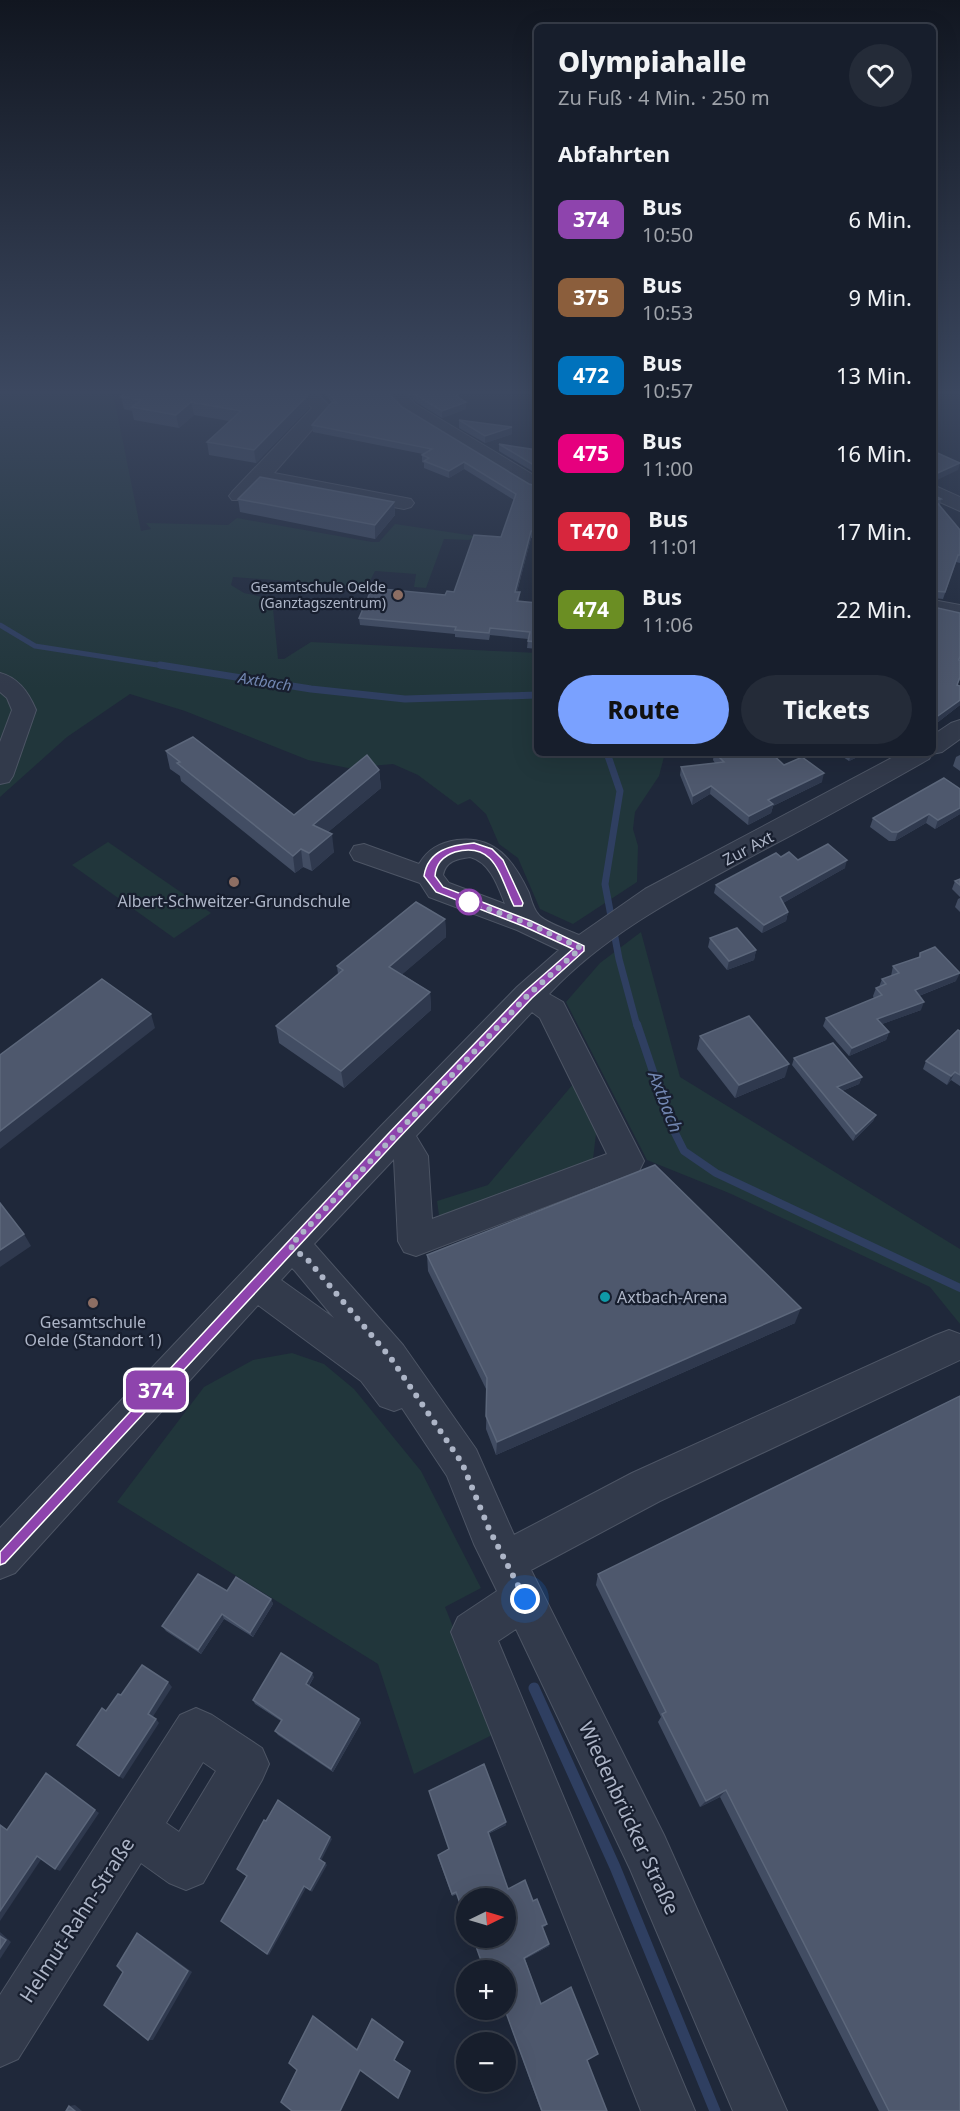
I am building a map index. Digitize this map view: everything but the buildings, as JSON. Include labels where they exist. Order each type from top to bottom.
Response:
[{"type":"street","points":[[239,496],[244,492]]},
{"type":"street","points":[[346,492],[404,502]]},
{"type":"street","points":[[936,493],[960,505]]},
{"type":"street","points":[[936,608],[960,612]]},
{"type":"street","points":[[0,680],[18,695],[24,710],[0,776]]},
{"type":"street","points":[[936,744],[960,728]]},
{"type":"street","name":"Zur Axt","points":[[0,1558],[392,1137],[528,995],[591,941],[655,896],[915,756]]},
{"type":"street","points":[[429,876],[430,867],[446,852],[474,847],[488,851],[500,862],[527,923]]},
{"type":"street","points":[[364,853],[412,872],[429,876],[439,890],[527,923],[591,941]]},
{"type":"street","points":[[392,1137],[404,1145],[411,1156],[416,1240],[627,1161],[552,1010],[528,995]]},
{"type":"street","name":"Wiedenbrücker Straße","points":[[290,1246],[308,1260],[390,1357],[462,1463],[506,1563],[646,1852],[760,2111]]},
{"type":"street","name":"Wiedenbrücker Straße","points":[[256,1283],[374,1368],[415,1421],[506,1563]]},
{"type":"street","points":[[668,2111],[473,1632],[506,1563],[646,1486],[949,1347]]},
{"type":"street","name":"Helmut-Rahn-Straße","points":[[0,2041],[135,1830]]},
{"type":"green space","points":[[0,492],[133,492],[141,531],[151,529],[146,523],[228,525],[237,518],[372,542],[379,542],[395,524],[475,536],[469,540],[444,539],[426,588],[414,587],[416,574],[375,571],[367,587],[233,577],[231,585],[244,593],[272,599],[278,659],[284,659],[311,642],[534,653],[534,756],[664,756],[659,776],[635,812],[633,829],[638,846],[637,882],[573,924],[540,909],[518,858],[499,844],[486,814],[470,799],[458,805],[418,775],[393,764],[348,768],[308,760],[185,711],[130,694],[67,737],[0,797]]},
{"type":"green space","points":[[108,842],[211,913],[174,938],[72,865]]},
{"type":"green space","points":[[641,932],[680,1077],[960,1249],[960,1324],[930,1287],[729,1193],[647,1160],[566,1002],[600,963]]},
{"type":"green space","points":[[574,1083],[597,1126],[593,1159],[577,1171],[440,1222],[437,1201],[488,1185]]},
{"type":"green space","points":[[292,1353],[324,1364],[354,1389],[421,1471],[481,1588],[445,1607],[496,1733],[414,1774],[378,1664],[117,1502],[204,1387],[253,1360]]},
{"type":"waterway","name":"Axtbach","points":[[0,625],[35,646],[170,667]]},
{"type":"waterway","name":"Axtbach","points":[[160,665],[311,689],[405,699],[534,695]]},
{"type":"waterway","name":"Axtbach","points":[[608,756],[620,791],[605,884],[619,959],[637,1026]]},
{"type":"waterway","name":"Axtbach","points":[[637,1024],[671,1125],[684,1151],[716,1173],[960,1288]]},
{"type":"waterway","points":[[534,1688],[615,1867],[715,2111]]},
{"type":"bus line","name":"374","points":[[0,1558],[392,1137],[528,995],[581,948],[527,923],[439,890],[429,876],[430,867],[436,859],[446,852],[459,848],[474,847],[488,851],[500,862],[518,903]]},
{"type":"place","name":"Gesamtschule Oelde (Ganztagszentrum)","points":[[398,595]]},
{"type":"place","name":"Albert-Schweitzer-Grundschule","points":[[234,882]]},
{"type":"place","name":"Axtbach-Arena","points":[[605,1297]]},
{"type":"place","name":"Gesamtschule Oelde (Standort 1)","points":[[93,1303]]},
{"type":"route","points":[[469,902],[527,923],[581,948],[528,995],[290,1246],[308,1260],[390,1357],[415,1392],[462,1463],[489,1529],[525,1599]]}]
